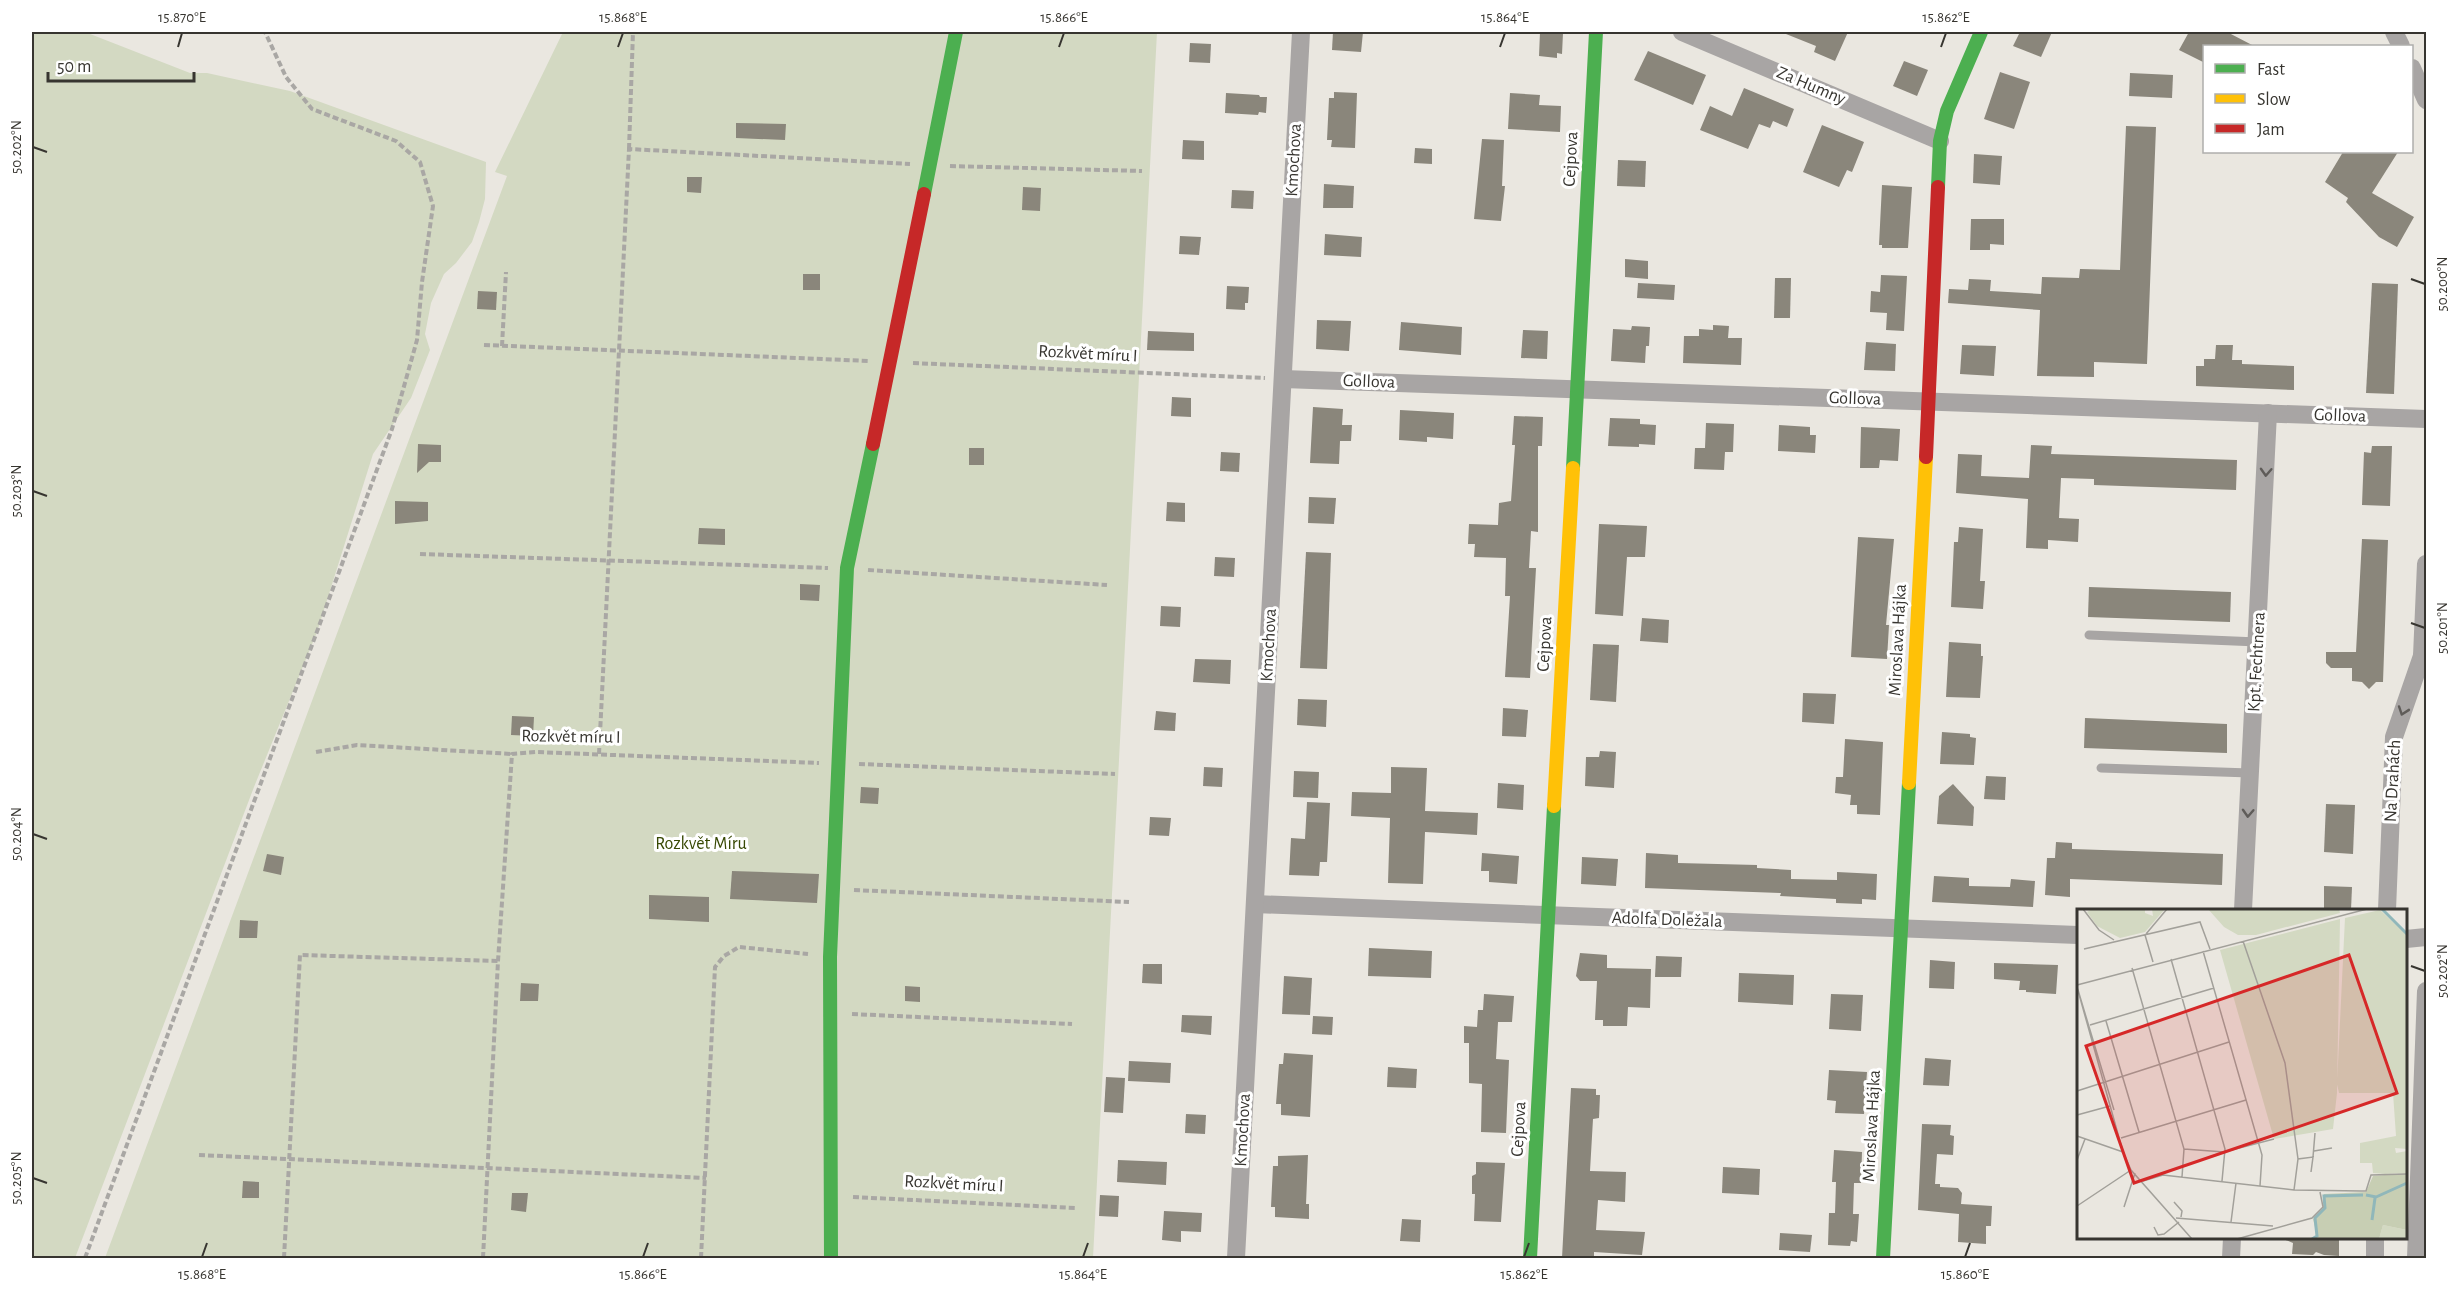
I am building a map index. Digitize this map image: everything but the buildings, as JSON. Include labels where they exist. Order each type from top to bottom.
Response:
[{"type":"street","points":[[831,1258],[830,957],[847,568],[891,362],[956,32]]},
{"type":"street","name":"Kmochova","points":[[1236,1258],[1301,32]]},
{"type":"street","name":"Cejpova","points":[[1530,1258],[1596,32]]},
{"type":"street","name":"Za Humny","points":[[1682,32],[1940,141]]},
{"type":"street","name":"Miroslava Hájka","points":[[1883,1258],[1929,401],[1940,141],[1947,111],[1981,32]]},
{"type":"street","name":"Gollova","points":[[1283,379],[2427,419]]},
{"type":"street","name":"Kpt. Fechtnera","points":[[2243,909],[2268,413]]},
{"type":"street","name":"Na Drahách","points":[[2427,564],[2422,656],[2427,678]]},
{"type":"street","name":"Na Drahách","points":[[2387,909],[2394,737],[2422,656]]},
{"type":"street","name":"Adolfa Doležala","points":[[1255,904],[2077,935]]},
{"type":"street","points":[[2407,939],[2427,937]]},
{"type":"street","points":[[2416,1258],[2427,991]]},
{"type":"street","points":[[2231,1258],[2232,1239]]},
{"type":"street","points":[[2374,1258],[2375,1239]]},
{"type":"lane","points":[[2089,636],[2258,642]]},
{"type":"lane","points":[[2101,768],[2250,773]]},
{"type":"path","points":[[85,1258],[392,429],[417,340],[422,282],[433,206],[420,162],[396,141],[312,109],[286,76],[265,32]]},
{"type":"path","points":[[599,754],[633,32]]},
{"type":"path","points":[[629,149],[929,165],[1142,171]]},
{"type":"path","points":[[502,346],[506,272]]},
{"type":"path","name":"Rozkvět míru I","points":[[484,345],[1283,379]]},
{"type":"path","points":[[420,554],[847,568],[1107,585]]},
{"type":"path","points":[[316,752],[357,745],[512,754]]},
{"type":"path","name":"Rozkvět míru I","points":[[483,1258],[498,961],[512,754],[537,752],[599,754],[1115,774]]},
{"type":"path","points":[[832,889],[1130,902]]},
{"type":"path","points":[[701,1258],[715,967],[724,956],[739,947],[830,957]]},
{"type":"path","points":[[284,1258],[300,955],[498,961]]},
{"type":"path","points":[[830,1013],[1072,1024]]},
{"type":"path","points":[[199,1155],[289,1161],[706,1178]]},
{"type":"path","name":"Rozkvět míru I","points":[[831,1196],[1076,1209]]},
{"type":"green space","points":[[32,32],[85,32],[190,73],[207,73],[290,91],[486,162],[485,199],[472,242],[444,274],[431,303],[425,334],[430,350],[411,398],[373,454],[317,632],[254,787],[75,1258],[32,1258]]},
{"type":"green space","name":"Rozkvět Míru","points":[[563,32],[1157,32],[1093,1258],[105,1258],[507,176],[495,172]]},
{"type":"traffic: fast","points":[[924,194],[956,32]]},
{"type":"traffic: fast","points":[[1573,468],[1596,32]]},
{"type":"traffic: fast","points":[[1938,187],[1940,141],[1947,111],[1981,32]]},
{"type":"traffic: fast","points":[[831,1258],[830,957],[847,568],[873,444]]},
{"type":"traffic: fast","points":[[1883,1258],[1909,783]]},
{"type":"traffic: fast","points":[[1530,1258],[1554,806]]},
{"type":"traffic: slow","points":[[1909,783],[1926,457]]},
{"type":"traffic: slow","points":[[1554,806],[1573,468]]},
{"type":"traffic: jam","points":[[1926,457],[1938,187]]},
{"type":"traffic: jam","points":[[873,444],[924,194]]}]
